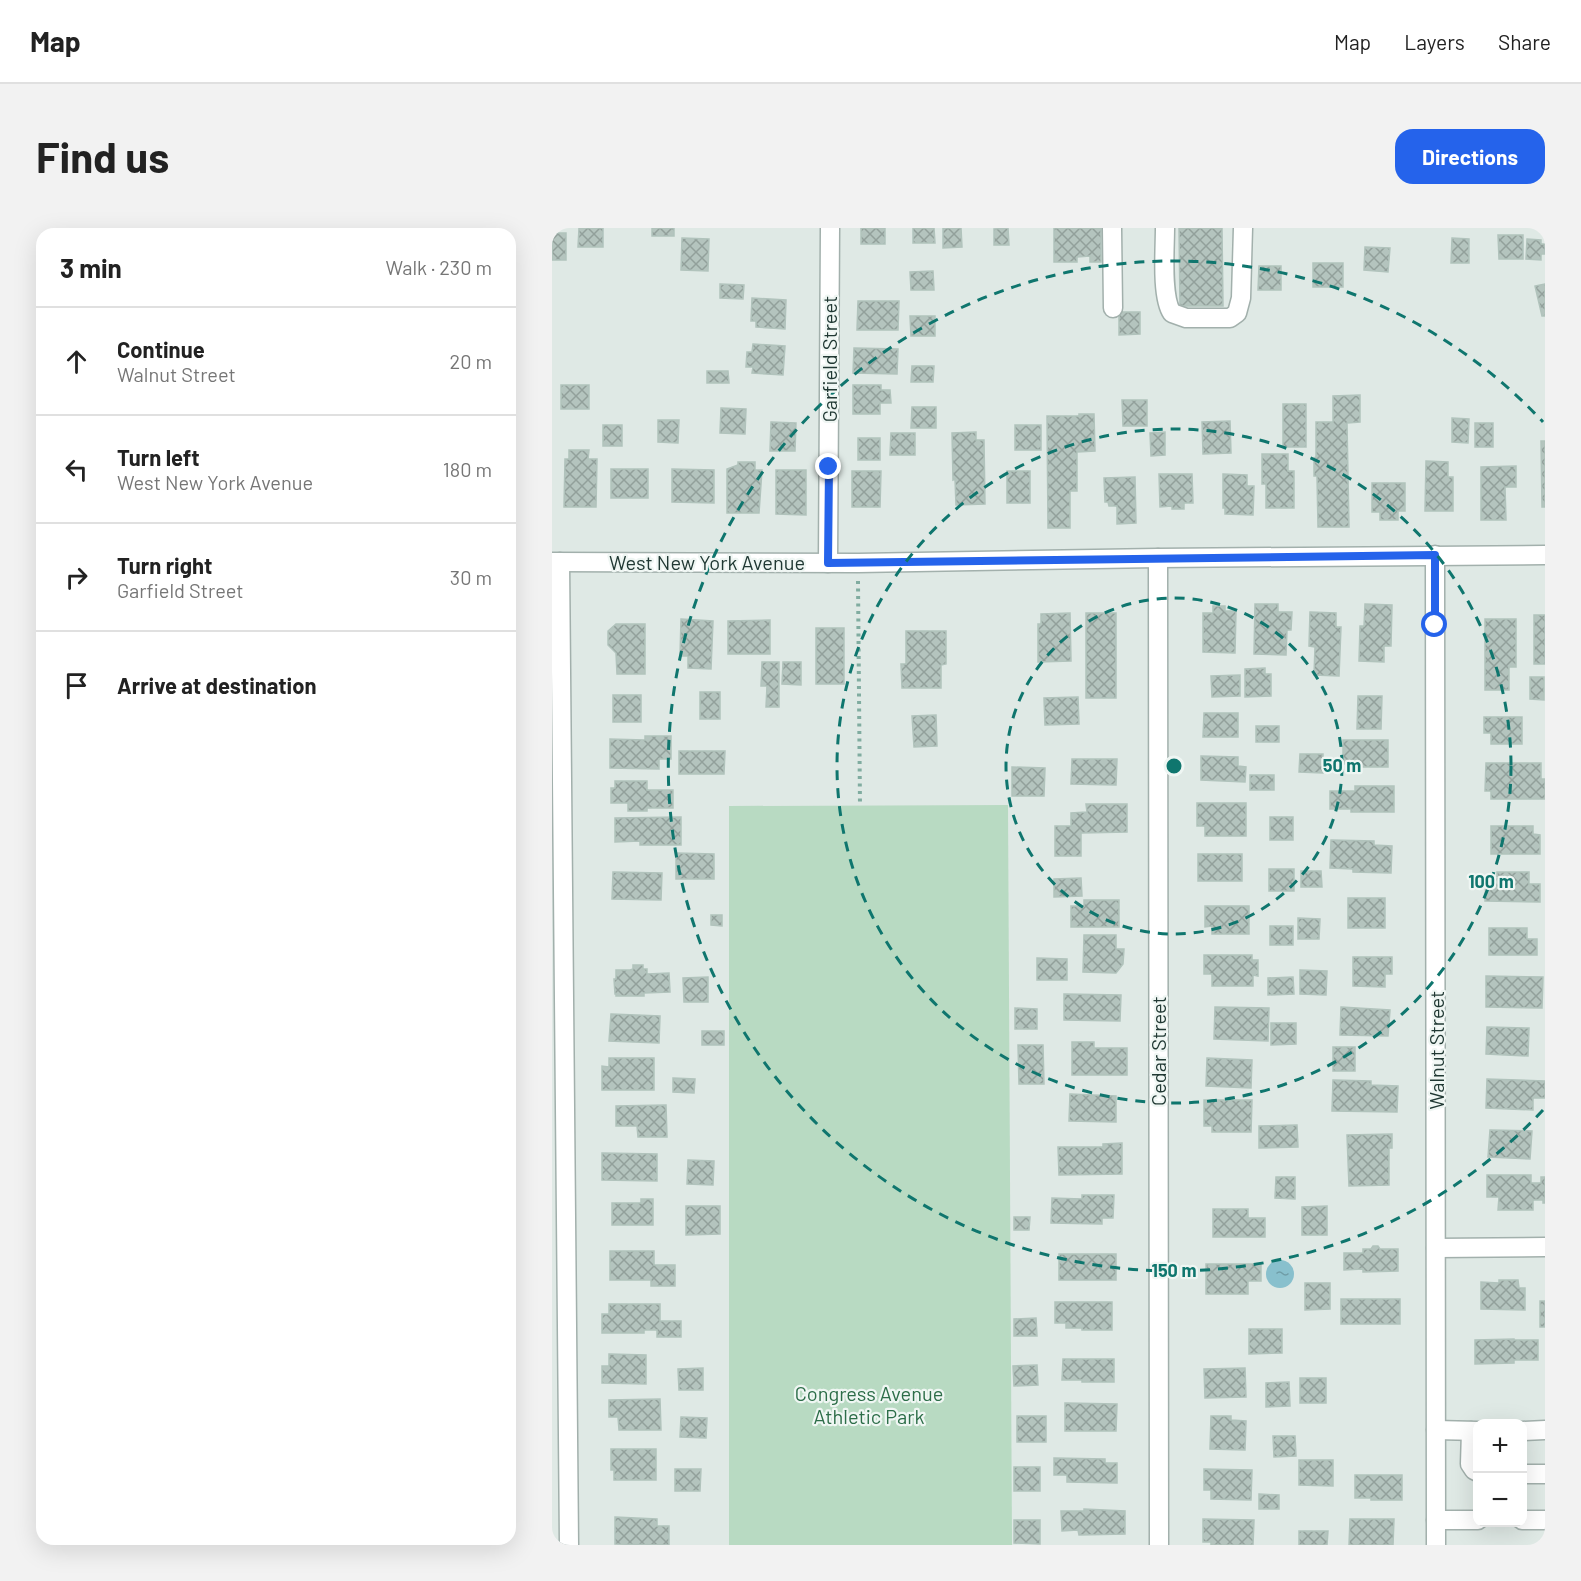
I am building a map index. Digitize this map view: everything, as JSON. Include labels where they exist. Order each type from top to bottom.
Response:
[{"type":"street","name":"Garfield Street","points":[[828,563],[830,228]]},
{"type":"street","points":[[1112,228],[1113,308]]},
{"type":"street","points":[[1165,228],[1164,269],[1169,309],[1172,314],[1186,318],[1230,318],[1237,314],[1241,298],[1243,228]]},
{"type":"street","name":"Walnut Street","points":[[1435,555],[1436,1545]]},
{"type":"street","name":"West New York Avenue","points":[[556,562],[858,563],[1545,555]]},
{"type":"street","name":"Cedar Street","points":[[1158,558],[1159,1545]]},
{"type":"street","points":[[556,562],[569,1545]]},
{"type":"street","points":[[1436,1248],[1545,1247]]},
{"type":"street","points":[[1436,1430],[1473,1431]]},
{"type":"street","points":[[1527,1431],[1545,1430]]},
{"type":"street","points":[[1473,1439],[1470,1464],[1473,1468]]},
{"type":"street","points":[[1527,1474],[1545,1474]]},
{"type":"street","points":[[1436,1520],[1473,1520]]},
{"type":"street","points":[[1527,1520],[1545,1520]]},
{"type":"path","points":[[858,563],[860,806]]},
{"type":"green space","name":"Congress Avenue Athletic Park","points":[[1008,805],[1012,1545],[729,1545],[729,806]]},
{"type":"water","points":[[1280,1260],[1290,1264],[1294,1274],[1290,1284],[1280,1288],[1270,1284],[1266,1274],[1270,1264]]},
{"type":"building","points":[[579,228],[603,228],[603,247],[578,247]]},
{"type":"building","points":[[652,228],[674,228],[674,236],[652,236]]},
{"type":"building","points":[[861,228],[885,228],[885,244],[861,244]]},
{"type":"building","points":[[913,228],[934,228],[935,243],[913,243]]},
{"type":"building","points":[[943,228],[961,228],[962,247],[943,248]]},
{"type":"building","points":[[1008,228],[1009,245],[994,245],[994,229]]},
{"type":"building","points":[[1054,228],[1101,228],[1101,262],[1090,262],[1090,256],[1077,257],[1077,262],[1054,262]]},
{"type":"building","points":[[1179,228],[1222,228],[1223,306],[1180,306]]},
{"type":"building","points":[[552,233],[566,233],[566,260],[552,260]]},
{"type":"building","points":[[1498,235],[1523,235],[1523,259],[1499,259]]},
{"type":"building","points":[[682,238],[709,239],[708,271],[681,270]]},
{"type":"building","points":[[1452,238],[1469,239],[1469,263],[1451,263]]},
{"type":"building","points":[[1527,239],[1541,240],[1541,244],[1545,244],[1545,254],[1541,254],[1541,260],[1526,259]]},
{"type":"building","points":[[1365,247],[1390,248],[1388,272],[1364,270]]},
{"type":"building","points":[[1313,263],[1343,263],[1343,287],[1313,287]]},
{"type":"building","points":[[1259,266],[1281,266],[1281,290],[1258,290]]},
{"type":"building","points":[[933,271],[934,290],[911,290],[910,272]]},
{"type":"building","points":[[720,284],[744,285],[743,299],[720,298]]},
{"type":"building","points":[[1545,284],[1545,316],[1542,316],[1535,286]]},
{"type":"building","points":[[752,298],[786,300],[785,329],[756,327],[756,321],[751,321]]},
{"type":"building","points":[[858,301],[899,301],[898,330],[857,330]]},
{"type":"building","points":[[1119,312],[1140,312],[1140,334],[1119,335]]},
{"type":"building","points":[[910,316],[935,316],[935,336],[911,336]]},
{"type":"building","points":[[753,344],[785,346],[783,375],[752,373],[753,367],[746,367],[747,352],[752,352]]},
{"type":"building","points":[[854,348],[898,349],[897,374],[853,373]]},
{"type":"building","points":[[912,366],[934,366],[933,382],[911,382]]},
{"type":"building","points":[[707,371],[728,371],[729,383],[707,383]]},
{"type":"building","points":[[561,385],[589,385],[589,409],[561,409]]},
{"type":"building","points":[[853,385],[881,385],[881,390],[890,390],[891,403],[880,403],[880,414],[853,414]]},
{"type":"building","points":[[1360,395],[1360,422],[1347,423],[1349,527],[1318,527],[1317,476],[1314,476],[1316,422],[1333,422],[1333,396]]},
{"type":"building","points":[[1122,400],[1147,400],[1147,426],[1123,426]]},
{"type":"building","points":[[1283,404],[1306,404],[1306,447],[1283,447]]},
{"type":"building","points":[[912,407],[936,407],[936,428],[911,428]]},
{"type":"building","points":[[721,408],[746,409],[745,434],[720,433]]},
{"type":"building","points":[[1079,414],[1094,414],[1095,451],[1077,452],[1077,491],[1070,491],[1070,528],[1048,528],[1047,416],[1079,416]]},
{"type":"building","points":[[1452,418],[1469,419],[1468,443],[1452,442]]},
{"type":"building","points":[[658,420],[679,420],[678,443],[658,442]]},
{"type":"building","points":[[1230,421],[1231,453],[1203,454],[1202,422]]},
{"type":"building","points":[[771,422],[796,423],[795,451],[770,451]]},
{"type":"building","points":[[1475,423],[1493,423],[1493,447],[1475,447]]},
{"type":"building","points":[[603,425],[622,425],[622,446],[603,446]]},
{"type":"building","points":[[1015,425],[1041,425],[1041,450],[1015,450]]},
{"type":"building","points":[[976,432],[976,440],[984,440],[985,504],[956,505],[952,433]]},
{"type":"building","points":[[1165,432],[1165,455],[1151,456],[1150,433]]},
{"type":"building","points":[[891,433],[915,433],[915,455],[890,455]]},
{"type":"building","points":[[858,438],[880,438],[880,460],[858,460]]},
{"type":"building","points":[[1541,441],[1545,441],[1545,507],[1542,507]]},
{"type":"building","points":[[569,450],[589,450],[588,459],[597,459],[596,507],[564,507],[565,459],[569,459]]},
{"type":"building","points":[[1262,454],[1288,454],[1288,471],[1294,471],[1294,508],[1266,508],[1266,484],[1262,484]]},
{"type":"building","points":[[1426,461],[1448,462],[1448,477],[1453,477],[1453,511],[1425,511]]},
{"type":"building","points":[[738,462],[755,462],[755,470],[762,470],[759,513],[727,513],[727,469],[738,465]]},
{"type":"building","points":[[1516,466],[1516,487],[1505,487],[1506,520],[1481,520],[1481,467]]},
{"type":"building","points":[[611,469],[648,469],[648,498],[611,498]]},
{"type":"building","points":[[672,469],[714,470],[714,503],[672,502]]},
{"type":"building","points":[[776,470],[806,470],[806,515],[776,514]]},
{"type":"building","points":[[852,471],[881,471],[880,507],[852,507]]},
{"type":"building","points":[[1007,471],[1030,471],[1030,503],[1007,503]]},
{"type":"building","points":[[1159,474],[1192,474],[1193,503],[1184,503],[1184,509],[1172,509],[1172,506],[1160,507]]},
{"type":"building","points":[[1223,474],[1247,475],[1247,486],[1254,486],[1253,515],[1225,514]]},
{"type":"building","points":[[1135,477],[1136,523],[1117,524],[1117,506],[1109,506],[1108,502],[1105,502],[1104,478]]},
{"type":"building","points":[[1372,483],[1405,483],[1405,511],[1398,511],[1398,520],[1380,520],[1380,512],[1372,512]]},
{"type":"building","points":[[1255,604],[1278,604],[1278,612],[1292,612],[1291,630],[1287,630],[1286,655],[1254,654]]},
{"type":"building","points":[[1365,604],[1392,605],[1391,646],[1384,646],[1384,662],[1359,661],[1360,626],[1364,626]]},
{"type":"building","points":[[1213,606],[1225,606],[1225,611],[1236,611],[1235,653],[1203,652],[1203,613],[1213,613]]},
{"type":"building","points":[[1310,612],[1336,613],[1336,627],[1341,627],[1339,676],[1314,675],[1315,647],[1309,646]]},
{"type":"building","points":[[1070,613],[1071,661],[1038,662],[1038,624],[1041,624],[1041,614]]},
{"type":"building","points":[[1086,613],[1116,613],[1116,698],[1086,698]]},
{"type":"building","points":[[1534,615],[1545,615],[1545,664],[1534,664]]},
{"type":"building","points":[[681,619],[713,621],[711,669],[688,668],[688,656],[680,656]]},
{"type":"building","points":[[1485,619],[1516,619],[1516,667],[1509,667],[1509,690],[1485,690]]},
{"type":"building","points":[[770,620],[770,654],[728,654],[728,621]]},
{"type":"building","points":[[616,624],[645,624],[645,674],[617,674],[616,653],[608,645],[608,631]]},
{"type":"building","points":[[816,628],[844,628],[844,684],[816,684]]},
{"type":"building","points":[[906,631],[946,631],[946,664],[941,665],[941,688],[902,688],[901,664],[906,664]]},
{"type":"building","points":[[762,662],[779,662],[779,707],[766,707],[767,686],[761,686]]},
{"type":"building","points":[[783,662],[801,662],[801,685],[782,684]]},
{"type":"building","points":[[1265,668],[1265,674],[1271,674],[1271,696],[1245,697],[1245,669]]},
{"type":"building","points":[[1240,675],[1240,696],[1212,697],[1211,676]]},
{"type":"building","points":[[1530,677],[1544,677],[1544,700],[1530,699]]},
{"type":"building","points":[[700,692],[720,692],[720,719],[700,719]]},
{"type":"building","points":[[613,695],[641,695],[641,722],[613,722]]},
{"type":"building","points":[[1358,696],[1382,696],[1381,729],[1357,729]]},
{"type":"building","points":[[1078,697],[1079,724],[1045,725],[1044,698]]},
{"type":"building","points":[[1204,713],[1238,713],[1238,737],[1203,737]]},
{"type":"building","points":[[936,715],[937,746],[914,747],[912,716]]},
{"type":"building","points":[[1484,717],[1522,717],[1522,744],[1491,744],[1491,733],[1484,733]]},
{"type":"building","points":[[1256,726],[1279,726],[1279,742],[1256,742]]},
{"type":"building","points":[[645,736],[671,736],[671,759],[659,759],[659,769],[610,768],[610,739],[645,740]]},
{"type":"building","points":[[1343,740],[1388,740],[1388,767],[1356,767],[1356,763],[1343,764]]},
{"type":"building","points":[[679,751],[725,751],[724,774],[679,774]]},
{"type":"building","points":[[1300,754],[1323,754],[1323,773],[1299,772]]},
{"type":"building","points":[[1201,756],[1238,757],[1238,766],[1246,767],[1245,782],[1201,780]]},
{"type":"building","points":[[1072,759],[1117,759],[1116,785],[1071,784]]},
{"type":"building","points":[[1486,763],[1541,763],[1541,779],[1545,779],[1545,799],[1491,799],[1491,791],[1485,791]]},
{"type":"building","points":[[1012,767],[1045,768],[1044,796],[1012,796]]},
{"type":"building","points":[[1250,775],[1274,775],[1274,790],[1250,790]]},
{"type":"building","points":[[615,781],[647,781],[647,790],[673,790],[673,808],[628,811],[628,803],[611,803],[611,788],[615,788]]},
{"type":"building","points":[[1355,786],[1394,786],[1394,812],[1351,812],[1351,809],[1330,809],[1330,791],[1355,791]]},
{"type":"building","points":[[1197,803],[1246,803],[1246,836],[1205,836],[1205,826],[1197,826]]},
{"type":"building","points":[[1086,804],[1127,804],[1127,832],[1081,833],[1081,856],[1055,856],[1055,826],[1071,826],[1071,813],[1087,812]]},
{"type":"building","points":[[681,817],[681,845],[640,845],[640,841],[615,842],[615,818]]},
{"type":"building","points":[[1270,817],[1293,817],[1293,840],[1270,840]]},
{"type":"building","points":[[1491,826],[1533,826],[1533,834],[1540,835],[1540,854],[1491,854]]},
{"type":"building","points":[[1331,840],[1374,841],[1374,845],[1392,846],[1391,873],[1353,872],[1353,869],[1330,868]]},
{"type":"building","points":[[676,853],[714,854],[714,879],[676,879]]},
{"type":"building","points":[[1198,854],[1242,854],[1242,881],[1198,881]]},
{"type":"building","points":[[1269,869],[1294,869],[1294,891],[1269,891]]},
{"type":"building","points":[[1301,871],[1321,871],[1322,887],[1301,887]]},
{"type":"building","points":[[613,872],[662,873],[661,900],[612,899]]},
{"type":"building","points":[[1497,872],[1529,872],[1529,884],[1540,884],[1540,902],[1485,901],[1486,877],[1497,877]]},
{"type":"building","points":[[1081,878],[1082,896],[1054,897],[1054,879]]},
{"type":"building","points":[[1348,898],[1385,898],[1385,928],[1348,928]]},
{"type":"building","points":[[1084,900],[1119,900],[1119,927],[1071,927],[1071,906],[1084,906]]},
{"type":"building","points":[[1205,906],[1249,906],[1249,934],[1212,934],[1212,926],[1205,927]]},
{"type":"building","points":[[711,915],[722,915],[722,926],[711,925]]},
{"type":"building","points":[[1298,918],[1320,919],[1319,939],[1298,939]]},
{"type":"building","points":[[1270,926],[1293,926],[1293,945],[1270,945]]},
{"type":"building","points":[[1489,928],[1527,928],[1527,939],[1537,939],[1537,955],[1489,955]]},
{"type":"building","points":[[1084,935],[1116,935],[1116,949],[1124,949],[1123,964],[1116,973],[1083,972]]},
{"type":"building","points":[[1204,955],[1252,955],[1252,960],[1258,960],[1258,976],[1253,975],[1253,986],[1212,986],[1212,974],[1204,974]]},
{"type":"building","points":[[1353,957],[1392,957],[1392,974],[1385,974],[1385,987],[1353,986]]},
{"type":"building","points":[[1037,958],[1067,959],[1067,980],[1037,980]]},
{"type":"building","points":[[633,965],[643,965],[643,969],[647,969],[647,974],[669,973],[670,992],[644,993],[644,996],[616,996],[614,979],[616,979],[616,970],[630,970],[633,969]]},
{"type":"building","points":[[1300,970],[1327,971],[1326,995],[1300,994]]},
{"type":"building","points":[[1486,976],[1543,977],[1542,1008],[1486,1007]]},
{"type":"building","points":[[708,977],[708,1002],[684,1002],[683,978]]},
{"type":"building","points":[[1293,977],[1294,994],[1268,995],[1268,978]]},
{"type":"building","points":[[1064,994],[1121,995],[1120,1021],[1064,1020]]},
{"type":"building","points":[[1215,1007],[1269,1008],[1268,1041],[1214,1039]]},
{"type":"building","points":[[1341,1007],[1390,1010],[1388,1036],[1340,1035]]},
{"type":"building","points":[[1015,1008],[1037,1009],[1037,1029],[1015,1029]]},
{"type":"building","points":[[611,1014],[660,1016],[659,1043],[609,1041]]},
{"type":"building","points":[[1271,1023],[1296,1023],[1296,1044],[1271,1045]]},
{"type":"building","points":[[1487,1027],[1529,1028],[1528,1056],[1486,1054]]},
{"type":"building","points":[[702,1031],[724,1031],[724,1045],[702,1045]]},
{"type":"building","points":[[1072,1042],[1094,1042],[1094,1048],[1127,1048],[1127,1075],[1072,1075]]},
{"type":"building","points":[[1018,1045],[1043,1045],[1044,1084],[1019,1084]]},
{"type":"building","points":[[1333,1047],[1355,1047],[1355,1071],[1333,1071]]},
{"type":"building","points":[[609,1058],[654,1058],[654,1090],[602,1090],[602,1066],[609,1067]]},
{"type":"building","points":[[1207,1058],[1252,1060],[1251,1088],[1206,1086]]},
{"type":"building","points":[[673,1078],[695,1079],[694,1093],[673,1092]]},
{"type":"building","points":[[1487,1079],[1545,1081],[1545,1098],[1533,1098],[1533,1110],[1486,1108]]},
{"type":"building","points":[[1333,1080],[1371,1081],[1371,1085],[1398,1086],[1397,1112],[1332,1111]]},
{"type":"building","points":[[1070,1094],[1116,1096],[1116,1122],[1069,1121]]},
{"type":"building","points":[[1204,1100],[1252,1100],[1251,1132],[1212,1132],[1212,1126],[1204,1126]]},
{"type":"building","points":[[666,1105],[667,1137],[638,1137],[637,1126],[616,1126],[616,1106]]},
{"type":"building","points":[[1297,1125],[1298,1147],[1259,1148],[1259,1126]]},
{"type":"building","points":[[1490,1130],[1532,1131],[1530,1159],[1488,1157]]},
{"type":"building","points":[[1392,1134],[1392,1148],[1389,1148],[1389,1185],[1349,1186],[1347,1135]]},
{"type":"building","points":[[1122,1143],[1122,1174],[1059,1175],[1058,1147],[1103,1147],[1103,1144]]},
{"type":"building","points":[[602,1153],[657,1154],[657,1181],[602,1180]]},
{"type":"building","points":[[688,1160],[714,1161],[713,1185],[687,1184]]},
{"type":"building","points":[[1487,1175],[1531,1175],[1531,1183],[1541,1183],[1541,1177],[1545,1177],[1545,1203],[1543,1200],[1533,1200],[1533,1210],[1498,1210],[1499,1197],[1487,1197]]},
{"type":"building","points":[[1276,1177],[1295,1177],[1295,1199],[1275,1198]]},
{"type":"building","points":[[1082,1195],[1114,1195],[1113,1218],[1102,1218],[1102,1224],[1051,1223],[1052,1198],[1082,1199]]},
{"type":"building","points":[[641,1199],[653,1199],[653,1225],[612,1225],[612,1203],[641,1203]]},
{"type":"building","points":[[686,1206],[720,1206],[720,1234],[686,1235]]},
{"type":"building","points":[[1327,1206],[1327,1235],[1302,1235],[1302,1207]]},
{"type":"building","points":[[1213,1209],[1248,1209],[1248,1218],[1265,1218],[1265,1237],[1213,1237]]},
{"type":"building","points":[[1014,1217],[1030,1217],[1029,1230],[1014,1230]]},
{"type":"building","points":[[1373,1246],[1378,1246],[1380,1249],[1398,1249],[1398,1271],[1344,1270],[1344,1253],[1363,1253],[1363,1249],[1371,1249]]},
{"type":"building","points":[[610,1251],[654,1251],[654,1265],[675,1265],[675,1286],[651,1286],[651,1280],[610,1280]]},
{"type":"building","points":[[1059,1254],[1116,1254],[1116,1280],[1059,1280]]},
{"type":"building","points":[[1206,1264],[1261,1264],[1261,1281],[1248,1281],[1248,1294],[1206,1294]]},
{"type":"building","points":[[1499,1280],[1518,1280],[1519,1288],[1525,1288],[1525,1310],[1481,1309],[1481,1282],[1499,1283]]},
{"type":"building","points":[[1305,1283],[1330,1283],[1330,1309],[1305,1310]]},
{"type":"building","points":[[1341,1299],[1400,1299],[1400,1324],[1341,1324]]},
{"type":"building","points":[[1540,1301],[1545,1301],[1545,1327],[1540,1327]]},
{"type":"building","points":[[1055,1302],[1112,1302],[1112,1330],[1082,1330],[1082,1328],[1066,1328],[1066,1323],[1055,1323]]},
{"type":"building","points":[[609,1304],[660,1304],[660,1321],[681,1321],[681,1337],[657,1337],[657,1330],[644,1330],[644,1333],[602,1333],[602,1314],[609,1314]]},
{"type":"building","points":[[1036,1318],[1037,1336],[1014,1336],[1014,1319]]},
{"type":"building","points":[[1249,1329],[1282,1329],[1282,1353],[1249,1354]]},
{"type":"building","points":[[1475,1340],[1538,1340],[1538,1360],[1475,1364]]},
{"type":"building","points":[[609,1354],[646,1355],[646,1384],[602,1383],[602,1366],[609,1366]]},
{"type":"building","points":[[1063,1359],[1114,1359],[1114,1382],[1062,1380]]},
{"type":"building","points":[[1037,1365],[1038,1385],[1014,1386],[1013,1366]]},
{"type":"building","points":[[703,1368],[703,1390],[679,1390],[678,1369]]},
{"type":"building","points":[[1245,1368],[1246,1397],[1205,1398],[1204,1369]]},
{"type":"building","points":[[1300,1378],[1326,1378],[1326,1403],[1300,1403]]},
{"type":"building","points":[[1289,1382],[1290,1406],[1266,1407],[1266,1383]]},
{"type":"building","points":[[660,1399],[661,1430],[619,1430],[618,1417],[609,1417],[609,1400]]},
{"type":"building","points":[[1065,1403],[1117,1404],[1116,1431],[1065,1431]]},
{"type":"building","points":[[1017,1416],[1046,1416],[1046,1442],[1017,1442]]},
{"type":"building","points":[[1211,1416],[1231,1416],[1231,1420],[1246,1421],[1245,1450],[1210,1449]]},
{"type":"building","points":[[681,1417],[707,1418],[706,1438],[680,1437]]},
{"type":"building","points":[[1273,1436],[1295,1436],[1296,1456],[1274,1457]]},
{"type":"building","points":[[611,1449],[656,1449],[656,1480],[614,1480],[614,1470],[611,1470]]},
{"type":"building","points":[[1054,1458],[1105,1459],[1105,1463],[1117,1463],[1117,1483],[1067,1482],[1067,1475],[1054,1475]]},
{"type":"building","points":[[1299,1460],[1333,1460],[1333,1486],[1299,1485]]},
{"type":"building","points":[[1014,1467],[1040,1467],[1040,1491],[1014,1491]]},
{"type":"building","points":[[675,1469],[701,1469],[700,1491],[675,1491]]},
{"type":"building","points":[[1204,1469],[1252,1470],[1251,1500],[1211,1499],[1211,1490],[1204,1490]]},
{"type":"building","points":[[1355,1475],[1402,1475],[1402,1500],[1355,1498]]},
{"type":"building","points":[[1259,1494],[1279,1495],[1279,1509],[1259,1509]]},
{"type":"building","points":[[1084,1509],[1125,1511],[1125,1534],[1079,1535],[1078,1530],[1062,1531],[1061,1511],[1084,1511]]},
{"type":"building","points":[[615,1517],[657,1519],[657,1526],[669,1526],[669,1545],[615,1544]]},
{"type":"building","points":[[1203,1519],[1254,1520],[1253,1545],[1211,1545],[1211,1542],[1203,1542]]},
{"type":"building","points":[[1350,1519],[1394,1519],[1393,1545],[1349,1545]]},
{"type":"building","points":[[1014,1520],[1040,1520],[1040,1544],[1014,1543]]},
{"type":"building","points":[[1299,1531],[1328,1531],[1327,1545],[1299,1545]]},
{"type":"route","points":[[829,467],[828,563],[1435,555],[1435,625]]}]
